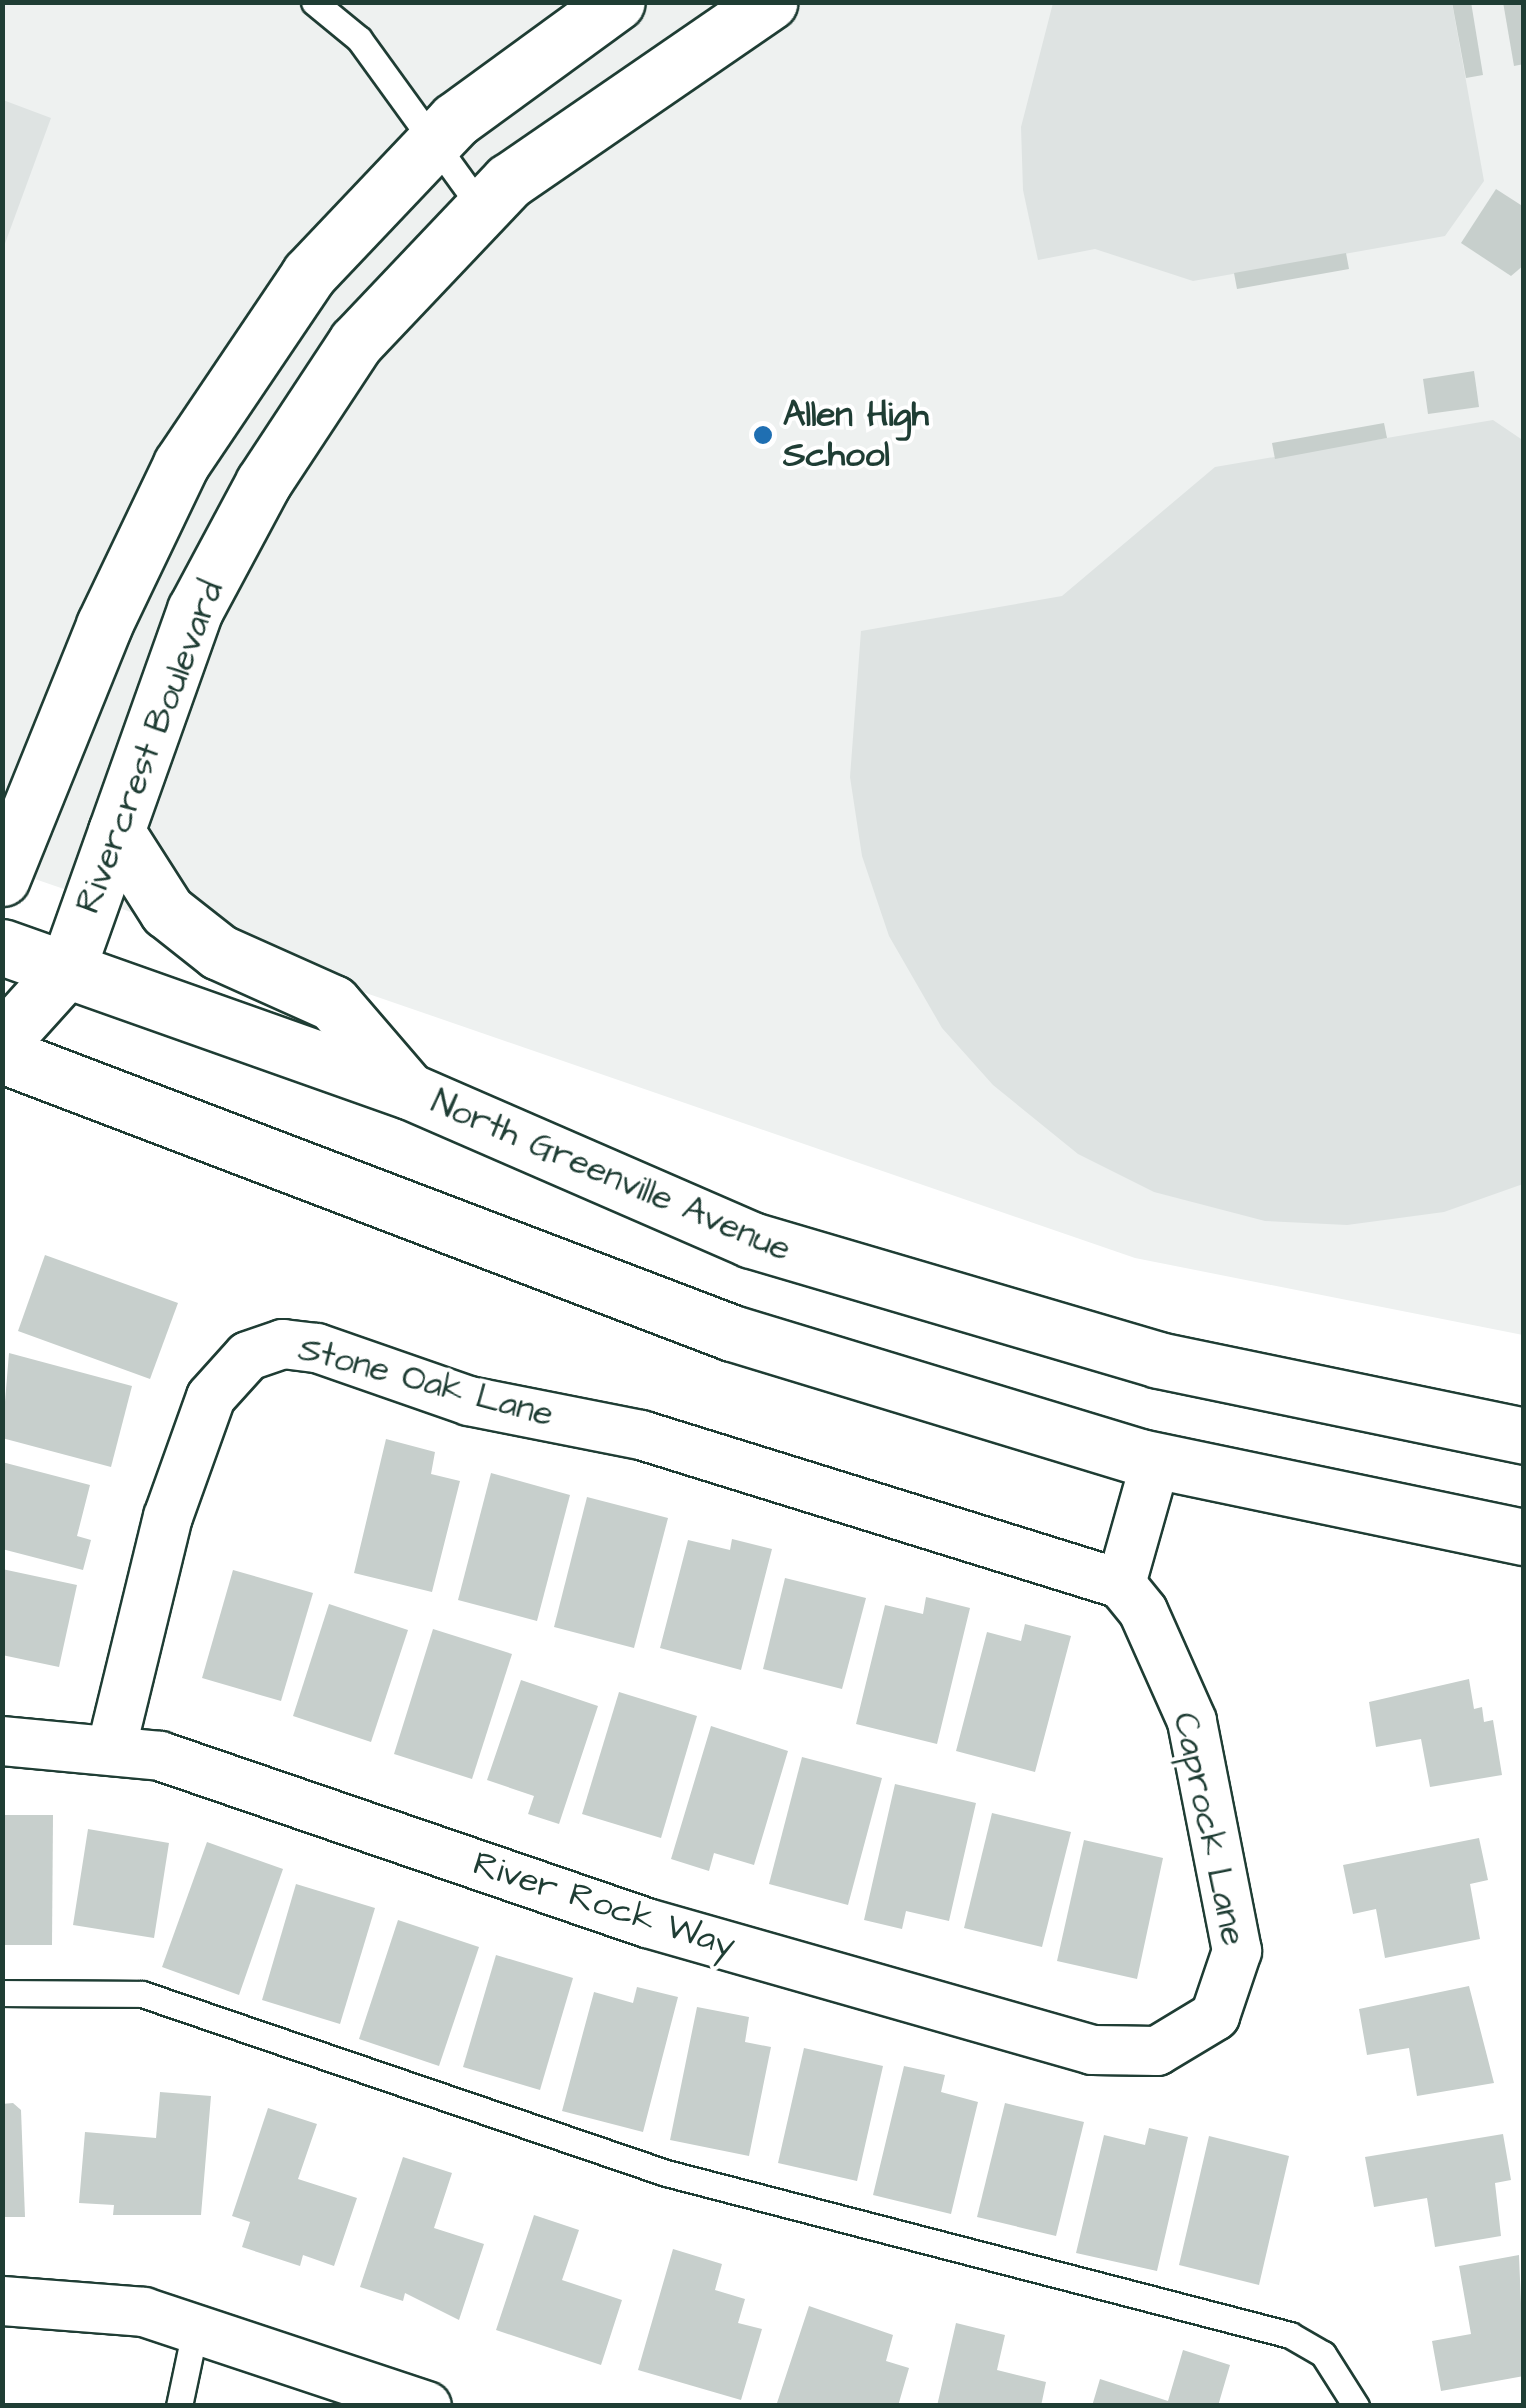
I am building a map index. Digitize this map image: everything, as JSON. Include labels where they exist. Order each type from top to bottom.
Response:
[{"type":"main road","points":[[2,878],[104,625],[181,464],[309,274],[434,140],[618,2]]},
{"type":"main road","name":"Rivercrest Boulevard","points":[[2,1041],[67,969],[195,610],[263,482],[356,342],[509,181],[769,2]]},
{"type":"main road","points":[[116,831],[167,911],[218,952],[333,1002],[409,1092]]},
{"type":"main road","name":"North Greenville Avenue","points":[[2,947],[409,1092],[751,1240],[1158,1360],[1524,1436]]},
{"type":"main road","points":[[2,1055],[732,1333],[1156,1460],[1524,1536]]},
{"type":"street","name":"Stone Oak Lane","points":[[112,1746],[164,1532],[211,1396],[240,1362],[283,1344],[317,1348],[470,1400],[640,1435],[1121,1584]]},
{"type":"street","points":[[1121,1584],[1156,1460]]},
{"type":"street","name":"Caprock Lane","points":[[1121,1584],[1143,1611],[1192,1721],[1235,1927],[1228,1995],[1203,2029]]},
{"type":"street","name":"River Rock Way","points":[[2,1741],[112,1746],[262,1788],[648,1923],[1092,2050],[1157,2051],[1203,2029]]},
{"type":"street","points":[[2,2302],[97,2306],[196,2325],[428,2406]]},
{"type":"lane","points":[[314,2],[358,40],[482,209]]},
{"type":"lane","points":[[2,1993],[142,1994],[666,2173],[1290,2335],[1324,2354],[1356,2406]]},
{"type":"lane","points":[[179,2406],[196,2325]]},
{"type":"shaded area","name":"Allen High School","points":[[3,3],[1523,3],[1523,1335],[1135,1258],[3,868]]},
{"type":"shaded area","points":[[1053,3],[1452,3],[1484,181],[1445,236],[1193,281],[1095,249],[1038,260],[1023,190],[1021,127]]},
{"type":"shaded area","points":[[3,100],[51,118],[3,249]]},
{"type":"shaded area","points":[[1493,420],[1524,441],[1523,1184],[1444,1212],[1347,1225],[1265,1221],[1154,1192],[1078,1154],[993,1085],[942,1028],[889,936],[862,856],[850,777],[861,631],[1062,596],[1215,467]]},
{"type":"building","points":[[1452,2],[1471,2],[1483,75],[1466,78]]},
{"type":"building","points":[[1503,2],[1524,2],[1524,64],[1514,66]]},
{"type":"building","points":[[1496,189],[1524,207],[1524,265],[1511,276],[1461,243]]},
{"type":"building","points":[[1346,253],[1349,269],[1237,289],[1234,273]]},
{"type":"building","points":[[1474,371],[1479,407],[1428,414],[1423,379]]},
{"type":"building","points":[[1384,423],[1387,438],[1275,459],[1272,443]]},
{"type":"building","points":[[45,1255],[178,1303],[150,1379],[18,1331]]},
{"type":"building","points":[[9,1353],[132,1386],[111,1467],[2,1438]]},
{"type":"building","points":[[386,1439],[435,1452],[431,1474],[460,1481],[432,1592],[354,1573]]},
{"type":"building","points":[[2,1462],[90,1485],[77,1536],[91,1540],[83,1570],[2,1549]]},
{"type":"building","points":[[491,1473],[570,1495],[537,1621],[458,1600]]},
{"type":"building","points":[[587,1497],[668,1518],[634,1648],[554,1627]]},
{"type":"building","points":[[732,1539],[772,1549],[741,1670],[660,1648],[688,1540],[730,1550]]},
{"type":"building","points":[[2,1569],[77,1585],[59,1667],[2,1655]]},
{"type":"building","points":[[233,1570],[313,1593],[281,1701],[202,1678]]},
{"type":"building","points":[[785,1578],[866,1598],[842,1689],[763,1669]]},
{"type":"building","points":[[926,1597],[970,1608],[937,1744],[856,1724],[885,1605],[923,1614]]},
{"type":"building","points":[[329,1604],[408,1630],[371,1742],[293,1716]]},
{"type":"building","points":[[1025,1624],[1071,1636],[1035,1772],[956,1751],[987,1632],[1021,1641]]},
{"type":"building","points":[[433,1629],[512,1654],[472,1779],[394,1754]]},
{"type":"building","points":[[1469,1679],[1474,1709],[1482,1707],[1484,1722],[1493,1720],[1502,1775],[1430,1787],[1421,1739],[1376,1747],[1369,1702]]},
{"type":"building","points":[[521,1680],[598,1706],[559,1824],[528,1814],[534,1796],[487,1780]]},
{"type":"building","points":[[619,1692],[697,1716],[661,1838],[582,1814]]},
{"type":"building","points":[[711,1726],[788,1751],[754,1865],[714,1853],[709,1871],[671,1859]]},
{"type":"building","points":[[802,1757],[882,1778],[848,1905],[769,1884]]},
{"type":"building","points":[[895,1784],[976,1803],[949,1921],[906,1911],[902,1929],[864,1920]]},
{"type":"building","points":[[992,1813],[1071,1832],[1042,1947],[964,1928]]},
{"type":"building","points":[[2,1815],[53,1815],[52,1945],[2,1945]]},
{"type":"building","points":[[88,1829],[169,1843],[154,1938],[73,1925]]},
{"type":"building","points":[[1479,1838],[1488,1880],[1470,1884],[1480,1939],[1385,1958],[1376,1909],[1353,1914],[1343,1865]]},
{"type":"building","points":[[1084,1840],[1163,1858],[1137,1979],[1057,1961]]},
{"type":"building","points":[[207,1842],[283,1869],[239,1995],[162,1967]]},
{"type":"building","points":[[296,1884],[375,1908],[340,2024],[262,2000]]},
{"type":"building","points":[[398,1920],[479,1947],[439,2066],[359,2039]]},
{"type":"building","points":[[496,1955],[573,1978],[540,2090],[463,2067]]},
{"type":"building","points":[[1469,1986],[1494,2083],[1417,2096],[1409,2048],[1367,2055],[1359,2009]]},
{"type":"building","points":[[637,1987],[678,1997],[643,2132],[562,2111],[594,1992],[633,2003]]},
{"type":"building","points":[[697,2007],[749,2017],[745,2042],[771,2047],[749,2156],[670,2140]]},
{"type":"building","points":[[804,2048],[883,2066],[857,2181],[778,2163]]},
{"type":"building","points":[[904,2066],[945,2075],[941,2092],[978,2102],[951,2214],[873,2195]]},
{"type":"building","points":[[160,2092],[211,2096],[201,2215],[113,2215],[114,2205],[79,2203],[85,2132],[156,2138]]},
{"type":"building","points":[[13,2103],[21,2110],[25,2217],[2,2217],[2,2104]]},
{"type":"building","points":[[1005,2103],[1084,2122],[1056,2236],[977,2217]]},
{"type":"building","points":[[268,2108],[317,2124],[298,2179],[357,2198],[334,2266],[303,2255],[300,2266],[242,2247],[250,2222],[232,2216]]},
{"type":"building","points":[[1149,2128],[1188,2137],[1157,2271],[1076,2253],[1104,2135],[1145,2145]]},
{"type":"building","points":[[1503,2134],[1511,2180],[1495,2183],[1501,2236],[1435,2247],[1427,2198],[1374,2207],[1365,2157]]},
{"type":"building","points":[[1209,2136],[1289,2156],[1259,2285],[1179,2265]]},
{"type":"building","points":[[403,2157],[452,2173],[434,2228],[484,2244],[459,2320],[405,2293],[403,2301],[360,2287]]},
{"type":"building","points":[[534,2215],[579,2230],[562,2280],[622,2300],[601,2365],[496,2330]]},
{"type":"building","points":[[673,2249],[722,2264],[715,2290],[745,2299],[738,2323],[762,2329],[741,2400],[638,2370]]},
{"type":"building","points":[[1519,2255],[1524,2376],[1441,2391],[1432,2341],[1471,2334],[1459,2266]]},
{"type":"building","points":[[809,2306],[893,2335],[886,2361],[909,2368],[898,2406],[776,2406]]},
{"type":"building","points":[[956,2323],[1005,2335],[997,2370],[1046,2382],[1041,2406],[937,2406]]},
{"type":"building","points":[[1183,2350],[1230,2365],[1218,2406],[1092,2406],[1100,2379],[1168,2401]]},
{"type":"place","name":"Allen High School","points":[[763,435]]}]
